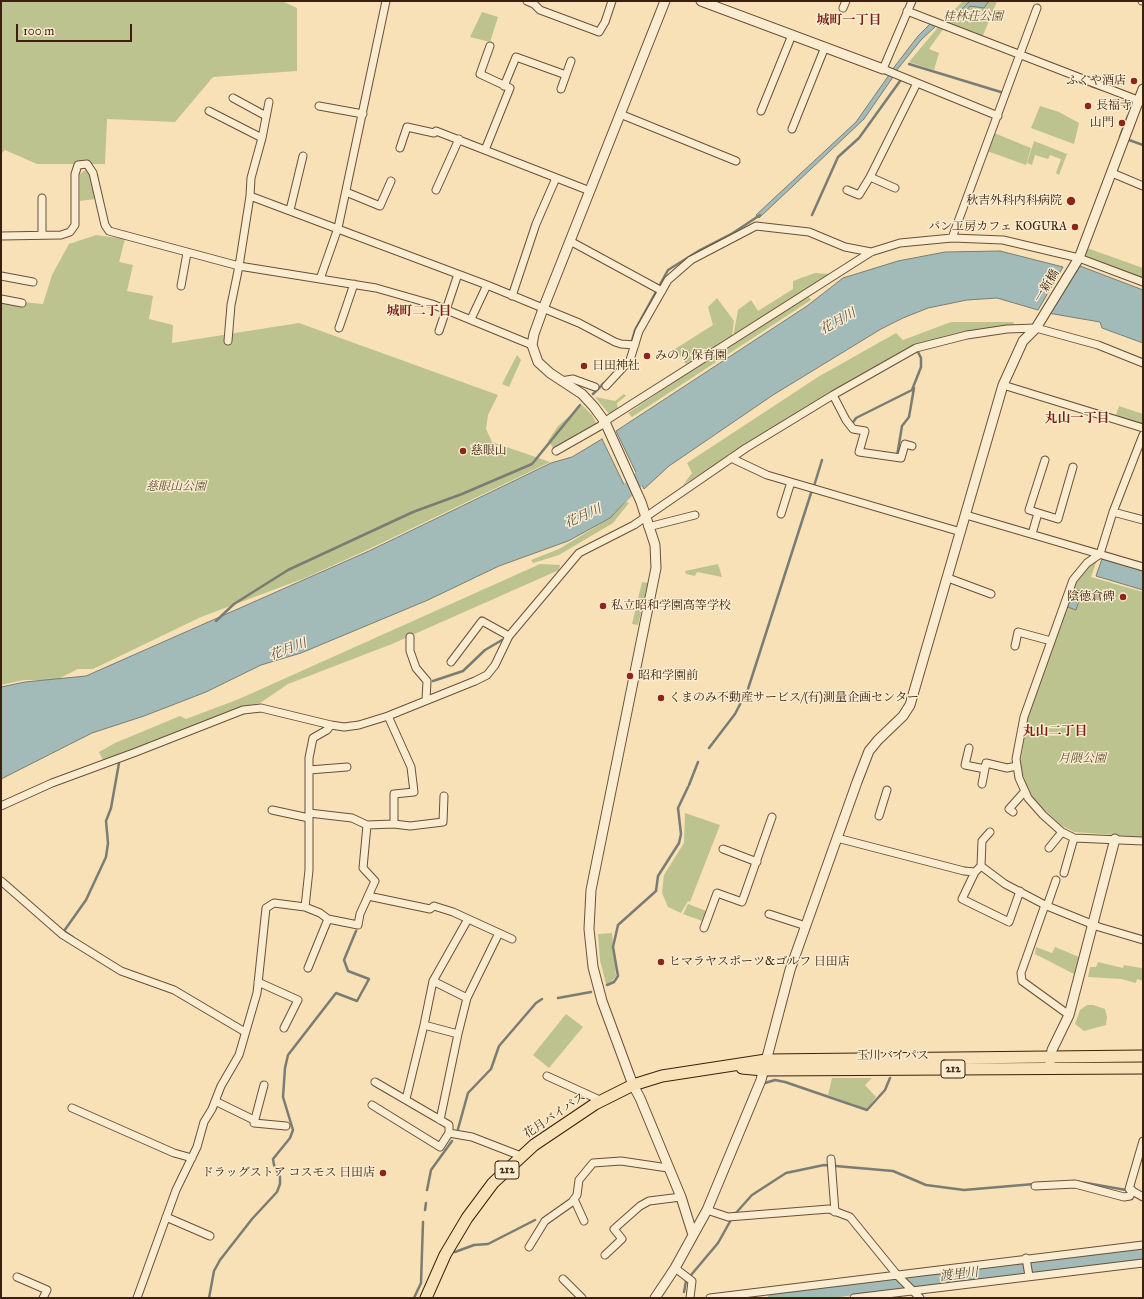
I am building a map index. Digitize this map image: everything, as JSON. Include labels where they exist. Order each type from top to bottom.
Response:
[{"type":"highway","name":"玉川バイパス","points":[[1050,1063],[1143,1056]]},
{"type":"highway","name":"玉川バイパス","points":[[765,1065],[1050,1063],[1143,1068]]},
{"type":"highway","name":"花月バイパス","points":[[426,1298],[445,1255],[467,1218],[493,1184],[534,1144],[602,1101],[633,1085],[662,1076],[723,1066],[765,1065]]},
{"type":"street","points":[[320,279],[338,228],[386,1]]},
{"type":"street","points":[[527,1],[534,4],[540,10],[599,32],[605,22],[612,1]]},
{"type":"street","points":[[665,1],[543,309],[534,334],[532,345],[538,362],[582,394],[594,406],[605,422],[641,502],[655,545],[656,568],[591,890],[589,914],[593,967],[602,1001],[633,1085],[640,1098],[680,1197],[693,1235]]},
{"type":"street","points":[[701,1],[917,82],[998,116]]},
{"type":"street","points":[[890,72],[907,11],[912,1]]},
{"type":"street","points":[[952,238],[1037,8]]},
{"type":"street","points":[[907,11],[1020,56],[1141,101]]},
{"type":"street","points":[[761,111],[792,35]]},
{"type":"street","points":[[485,150],[510,88],[480,74],[490,46]]},
{"type":"street","points":[[792,129],[825,47]]},
{"type":"street","points":[[504,86],[516,57],[566,75]]},
{"type":"street","points":[[561,89],[571,61]]},
{"type":"street","points":[[847,190],[859,195],[870,177],[917,82]]},
{"type":"street","name":"一新橋","points":[[654,1298],[675,1268],[707,1210],[765,1065],[790,970],[869,751],[878,740],[903,716],[910,705],[1003,385],[1023,341],[1036,328],[1079,258],[1141,101],[1143,89]]},
{"type":"street","points":[[234,98],[266,116]]},
{"type":"street","points":[[228,341],[232,304],[250,196],[251,178],[262,138],[269,102]]},
{"type":"street","points":[[319,106],[363,114]]},
{"type":"street","points":[[209,111],[262,138]]},
{"type":"street","points":[[620,114],[736,161]]},
{"type":"street","points":[[400,148],[407,127],[434,133],[436,131],[590,191]]},
{"type":"street","points":[[436,190],[459,139]]},
{"type":"street","points":[[290,210],[303,156]]},
{"type":"street","points":[[1,236],[61,235],[70,232],[75,225],[75,174],[78,165],[87,164],[93,173],[105,225],[109,231],[239,266],[376,288],[446,309],[532,345]]},
{"type":"street","points":[[1112,172],[1143,186]]},
{"type":"street","points":[[870,177],[895,188]]},
{"type":"street","points":[[512,296],[536,224],[556,178]]},
{"type":"street","points":[[346,192],[380,206],[391,181]]},
{"type":"street","points":[[250,196],[487,285],[579,323],[615,342],[635,345]]},
{"type":"street","points":[[42,198],[42,235]]},
{"type":"street","points":[[606,386],[630,360],[639,331],[660,289],[668,280],[691,260],[756,226],[809,232],[845,247],[871,252]]},
{"type":"street","points":[[556,451],[605,422],[871,252],[900,243],[952,238],[1003,240],[1079,258],[1143,282]]},
{"type":"street","points":[[570,241],[660,289]]},
{"type":"street","points":[[181,286],[187,252]]},
{"type":"street","points":[[439,331],[458,274]]},
{"type":"street","points":[[1,276],[33,282]]},
{"type":"street","points":[[339,328],[354,284]]},
{"type":"street","points":[[472,319],[487,285]]},
{"type":"street","points":[[1,299],[22,303]]},
{"type":"street","points":[[1,806],[52,783],[243,710],[261,708],[331,725],[344,727],[359,725],[388,716],[487,675],[495,665],[509,636],[579,553],[633,525],[731,458],[833,394],[916,348],[967,335],[1007,329],[1036,328],[1098,345],[1143,363]]},
{"type":"street","points":[[561,380],[573,379],[595,387]]},
{"type":"street","points":[[1003,385],[1143,428]]},
{"type":"street","points":[[833,394],[846,420],[854,429],[865,431],[858,452],[901,458],[905,444],[912,446]]},
{"type":"street","points":[[1143,435],[1113,512],[1100,554],[1087,564],[1073,580],[1024,717],[1016,760],[1019,778],[1028,798],[1043,815],[1062,832],[1074,838],[1143,841]]},
{"type":"street","points":[[731,458],[752,470],[961,532]]},
{"type":"street","points":[[1045,460],[1029,510],[1058,519],[1073,467]]},
{"type":"street","points":[[781,514],[791,482]]},
{"type":"street","points":[[1113,512],[1143,520]]},
{"type":"street","points":[[1032,534],[1038,513]]},
{"type":"street","points":[[648,526],[695,515]]},
{"type":"street","points":[[966,515],[1143,567]]},
{"type":"street","points":[[948,578],[991,594]]},
{"type":"street","points":[[451,662],[482,621],[509,636]]},
{"type":"street","points":[[1015,646],[1018,632],[1051,642]]},
{"type":"street","points":[[410,637],[410,651],[416,668],[427,681],[426,700]]},
{"type":"street","points":[[388,716],[411,767],[414,792],[394,794],[394,824]]},
{"type":"street","points":[[305,907],[309,870],[309,758],[313,738],[327,730],[331,725]]},
{"type":"street","points":[[969,748],[965,765],[985,770]]},
{"type":"street","points":[[982,784],[986,763],[1007,768],[1017,766]]},
{"type":"street","points":[[309,770],[347,767]]},
{"type":"street","points":[[879,816],[887,790]]},
{"type":"street","points":[[1013,812],[1010,809],[1025,791]]},
{"type":"street","points":[[272,810],[309,816],[352,818],[368,825],[394,824],[410,826],[443,822],[444,796]]},
{"type":"street","points":[[704,928],[717,893],[742,902],[772,817]]},
{"type":"street","points":[[137,1298],[176,1190],[192,1158],[204,1122],[239,1055],[257,993],[266,908],[274,903],[305,907],[328,918],[358,925],[360,914],[375,881],[364,868],[368,825]]},
{"type":"street","points":[[990,832],[982,841],[981,866],[975,872],[962,899],[1009,922],[1020,891]]},
{"type":"street","points":[[1049,848],[1062,832]]},
{"type":"street","points":[[837,838],[964,871],[975,872]]},
{"type":"street","points":[[1064,873],[1074,838]]},
{"type":"street","points":[[1050,1063],[1052,1050],[1069,1015],[1115,839]]},
{"type":"street","points":[[723,849],[756,862]]},
{"type":"street","points":[[981,866],[1005,884],[1046,905],[1093,924],[1143,940]]},
{"type":"street","points":[[1056,880],[1021,973],[1022,982],[1069,1015]]},
{"type":"street","points":[[1,881],[63,935],[121,970],[174,990],[245,1032]]},
{"type":"street","points":[[368,896],[430,909],[434,906],[468,919],[512,939]]},
{"type":"street","points":[[769,914],[806,926]]},
{"type":"street","points":[[308,968],[328,918]]},
{"type":"street","points":[[406,1099],[424,1026],[433,981],[468,919]]},
{"type":"street","points":[[440,1120],[467,998],[499,933]]},
{"type":"street","points":[[433,981],[467,998]]},
{"type":"street","points":[[258,982],[298,1000],[284,1028]]},
{"type":"street","points":[[424,1026],[458,1034]]},
{"type":"street","points":[[547,1076],[602,1101]]},
{"type":"street","points":[[372,1104],[440,1147],[449,1133],[448,1125],[375,1082]]},
{"type":"street","points":[[254,1120],[264,1085]]},
{"type":"street","points":[[215,1101],[254,1120],[254,1123],[286,1126]]},
{"type":"street","points":[[72,1108],[174,1154],[192,1158]]},
{"type":"street","points":[[449,1133],[472,1137],[521,1156]]},
{"type":"street","points":[[1143,1141],[1129,1189],[1143,1197]]},
{"type":"street","points":[[831,1159],[835,1212]]},
{"type":"street","points":[[529,1247],[545,1220],[574,1200],[578,1189],[579,1180],[593,1163],[621,1160],[668,1168]]},
{"type":"street","points":[[1035,1186],[1075,1184],[1124,1197],[1130,1196],[1132,1190]]},
{"type":"street","points":[[605,1255],[622,1239],[614,1228],[640,1206],[649,1201],[680,1197]]},
{"type":"street","points":[[574,1200],[584,1221]]},
{"type":"street","points":[[707,1210],[728,1217],[829,1209],[850,1217],[898,1276],[920,1298]]},
{"type":"street","points":[[166,1217],[210,1236]]},
{"type":"street","points":[[710,1298],[774,1294],[1026,1258],[1143,1245]]},
{"type":"street","points":[[1026,1258],[1028,1276]]},
{"type":"street","points":[[854,1298],[1143,1263]]},
{"type":"street","points":[[675,1268],[692,1281],[690,1298]]},
{"type":"street","points":[[18,1277],[47,1290],[44,1298]]},
{"type":"street","points":[[564,1279],[582,1298]]},
{"type":"green space","points":[[1,1],[282,1],[297,8],[297,71],[213,77],[175,122],[107,119],[105,164],[37,164],[5,150],[1,154]]},
{"type":"green space","name":"桂林荘公園","points":[[963,1],[997,1],[982,38],[943,21]]},
{"type":"green space","points":[[482,12],[498,17],[490,42],[470,37]]},
{"type":"green space","points":[[939,26],[944,28],[929,49],[939,53],[934,70],[909,62]]},
{"type":"green space","points":[[1040,106],[1059,112],[1079,123],[1074,144],[1031,128]]},
{"type":"green space","points":[[994,133],[1031,148],[1026,165],[987,151]]},
{"type":"green space","points":[[1034,141],[1067,154],[1059,175],[1056,173],[1061,159],[1050,155],[1048,159],[1035,155],[1032,165],[1027,163]]},
{"type":"green space","points":[[85,170],[91,173],[95,199],[80,201],[80,174]]},
{"type":"green space","name":"慈眼山公園","points":[[96,235],[125,239],[119,262],[133,265],[127,291],[153,296],[149,319],[173,325],[172,343],[299,323],[498,395],[488,415],[486,429],[492,442],[550,462],[367,550],[305,578],[201,617],[93,669],[78,669],[56,680],[24,680],[1,685],[1,300],[43,304],[52,275],[69,244]]},
{"type":"green space","points":[[1087,248],[1143,268],[1143,278],[1086,256]]},
{"type":"green space","points":[[815,273],[830,274],[745,327],[733,337],[738,310],[751,300],[758,311],[793,289],[793,281]]},
{"type":"green space","points":[[806,294],[811,300],[632,417],[628,413]]},
{"type":"green space","points":[[717,298],[734,321],[732,336],[686,364],[675,349],[713,325],[708,307]]},
{"type":"green space","points":[[951,322],[1014,322],[1013,326],[965,332],[909,349],[764,434],[683,485],[692,473],[687,463],[818,377],[896,333],[903,340]]},
{"type":"green space","points":[[517,355],[521,360],[509,387],[502,384]]},
{"type":"green space","points":[[624,394],[626,396],[617,403],[618,410],[610,415],[595,397],[615,401]]},
{"type":"green space","points":[[582,405],[592,415],[597,425],[555,450],[548,441],[558,426]]},
{"type":"green space","points":[[1119,406],[1143,414],[1143,426],[1115,418]]},
{"type":"green space","points":[[626,502],[629,503],[613,523],[559,555],[533,563],[531,560],[559,549],[610,518]]},
{"type":"green space","name":"月隈公園","points":[[1097,560],[1091,577],[1143,592],[1143,837],[1074,832],[1061,825],[1033,799],[1026,785],[1020,766],[1028,714],[1075,581],[1088,566]]},
{"type":"green space","points":[[540,564],[560,565],[559,570],[392,644],[288,684],[260,703],[245,706],[134,751],[103,760],[99,752],[115,743],[180,716],[186,719],[239,699]]},
{"type":"green space","points":[[718,564],[722,577],[697,572],[695,576],[686,574],[685,571]]},
{"type":"green space","points":[[642,582],[648,583],[638,625],[632,624]]},
{"type":"green space","points":[[685,813],[720,825],[690,902],[688,901],[681,913],[668,907],[662,893],[664,875],[684,843]]},
{"type":"green space","points":[[688,904],[709,912],[705,922],[683,914]]},
{"type":"green space","points":[[612,933],[616,976],[612,981],[606,984],[600,960],[598,934]]},
{"type":"green space","points":[[1036,947],[1052,953],[1055,947],[1079,957],[1074,974],[1035,954]]},
{"type":"green space","points":[[1098,962],[1123,968],[1124,965],[1141,968],[1143,969],[1143,981],[1137,979],[1136,983],[1121,979],[1088,977],[1090,967],[1096,967]]},
{"type":"green space","points":[[1087,1005],[1093,1005],[1105,1009],[1107,1017],[1106,1025],[1084,1031],[1075,1024],[1080,1010]]},
{"type":"green space","points":[[566,1014],[583,1027],[549,1068],[533,1055]]},
{"type":"green space","points":[[832,1078],[872,1078],[865,1085],[876,1097],[867,1109],[828,1095]]},
{"type":"water","points":[[970,1],[989,1],[984,8],[970,6],[965,12],[961,10]]},
{"type":"water","points":[[930,24],[936,26],[921,40],[896,71],[892,70],[918,36]]},
{"type":"water","points":[[889,75],[893,77],[864,119],[759,218],[756,215],[856,122]]},
{"type":"water","points":[[1000,251],[1063,267],[1038,310],[997,298],[967,300],[928,308],[903,318],[881,329],[773,395],[669,466],[644,489],[616,431],[807,306],[843,278],[898,261],[945,252]]},
{"type":"water","points":[[1080,266],[1143,290],[1143,343],[1102,328],[1100,322],[1048,313]]},
{"type":"water","points":[[602,439],[630,497],[610,518],[568,541],[499,566],[428,600],[301,653],[261,665],[206,692],[144,716],[92,733],[1,779],[1,687],[25,682],[86,676],[369,551],[551,463],[572,457]]},
{"type":"water","points":[[1102,559],[1143,571],[1143,590],[1096,576]]},
{"type":"water","points":[[1071,588],[1082,592],[1076,610],[1065,606]]},
{"type":"waterway","points":[[909,64],[1004,93]]},
{"type":"waterway","points":[[812,215],[838,157],[859,138],[900,81]]},
{"type":"waterway","points":[[1080,82],[1088,85]]},
{"type":"waterway","points":[[1091,86],[1103,90]]},
{"type":"waterway","points":[[1125,123],[1128,116]]},
{"type":"waterway","points":[[1120,137],[1124,126]]},
{"type":"waterway","points":[[1129,140],[1143,145]]},
{"type":"waterway","points":[[631,344],[635,330],[668,270],[700,250],[733,233],[760,215]]},
{"type":"waterway","points":[[851,425],[856,418],[912,390],[921,367],[921,358],[917,350]]},
{"type":"waterway","points":[[593,394],[604,383]]},
{"type":"waterway","points":[[897,456],[902,426],[909,417],[914,388]]},
{"type":"waterway","points":[[216,621],[234,604],[288,570],[413,512],[462,494],[532,464],[580,405]]},
{"type":"waterway","points":[[814,486],[822,460]]},
{"type":"waterway","name":"花月川","points":[[613,502],[624,494],[652,466]]},
{"type":"waterway","points":[[709,748],[735,714],[748,689],[812,490]]},
{"type":"waterway","points":[[433,681],[463,671],[485,650],[502,640]]},
{"type":"waterway","points":[[689,785],[698,762]]},
{"type":"waterway","points":[[74,938],[64,931],[86,900],[106,857],[108,843],[106,821],[111,808],[119,763]]},
{"type":"waterway","points":[[607,985],[614,982],[618,976],[613,947],[618,925],[656,891],[658,876],[679,843],[681,834],[678,808],[688,787]]},
{"type":"waterway","points":[[209,1298],[214,1271],[220,1260],[252,1219],[277,1192],[280,1184],[280,1177],[274,1165],[273,1159],[290,1138],[293,1130],[283,1097],[285,1068],[288,1055],[336,993],[357,1001],[369,979],[348,971],[344,960],[356,931]]},
{"type":"waterway","points":[[558,998],[591,992]]},
{"type":"waterway","points":[[458,1129],[468,1093],[491,1069],[499,1046],[536,1003],[542,999]]},
{"type":"waterway","points":[[765,1083],[775,1080],[785,1082],[867,1110],[885,1090],[890,1078]]},
{"type":"waterway","points":[[427,1190],[431,1170],[452,1141]]},
{"type":"waterway","points":[[735,1214],[752,1195],[786,1173],[824,1165],[893,1171],[926,1185],[964,1190],[1034,1184]]},
{"type":"waterway","points":[[1075,1181],[1126,1190]]},
{"type":"waterway","points":[[425,1210],[426,1203]]},
{"type":"waterway","points":[[684,1292],[686,1281],[718,1243],[732,1218]]},
{"type":"waterway","points":[[455,1252],[474,1245],[488,1244],[535,1220]]},
{"type":"waterway","points":[[414,1298],[421,1283],[423,1222]]},
{"type":"waterway","name":"渡里川","points":[[775,1298],[1143,1252]]},
{"type":"place","name":"ふくや酒店","points":[[1134,81]]},
{"type":"place","name":"長福寺","points":[[1088,106]]},
{"type":"place","name":"山門","points":[[1122,123]]},
{"type":"place","name":"秋吉外科内科病院","points":[[1071,201]]},
{"type":"place","name":"パン工房カフェ KOGURA","points":[[1075,227]]},
{"type":"place","name":"みのり保育園","points":[[647,356]]},
{"type":"place","name":"日田神社","points":[[584,366]]},
{"type":"place","name":"慈眼山","points":[[463,451]]},
{"type":"place","name":"陰徳倉碑","points":[[1123,597]]},
{"type":"place","name":"私立昭和学園高等学校","points":[[603,606]]},
{"type":"place","name":"昭和学園前","points":[[630,676]]},
{"type":"place","name":"くまのみ不動産サービス/(有)測量企画センター","points":[[661,698]]},
{"type":"place","name":"ヒマラヤスポーツ&ゴルフ 日田店","points":[[661,962]]},
{"type":"place","name":"ドラッグストア コスモス 日田店","points":[[383,1173]]},
{"type":"district","name":"城町一丁目","points":[[849,21]]},
{"type":"district","name":"城町二丁目","points":[[419,312]]},
{"type":"district","name":"丸山一丁目","points":[[1077,419]]},
{"type":"district","name":"丸山二丁目","points":[[1055,732]]}]
